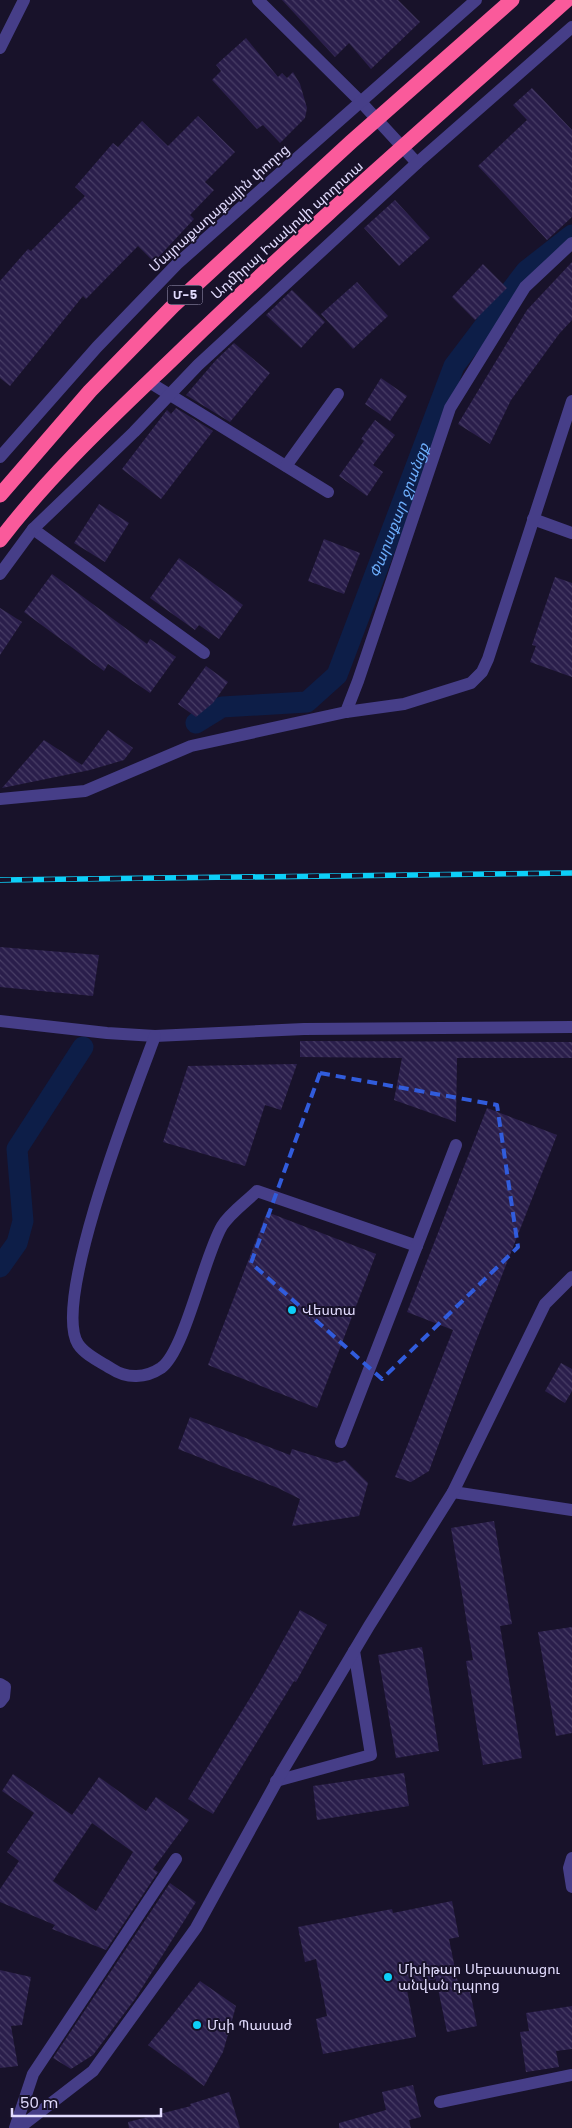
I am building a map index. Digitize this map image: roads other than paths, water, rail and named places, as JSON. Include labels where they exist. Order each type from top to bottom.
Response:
[{"type":"highway","name":"Ադմիրալ Իսակովի պողոտա","points":[[0,495],[90,391],[173,306],[377,119],[512,0]]},
{"type":"highway","name":"Ադմիրալ Իսակովի պողոտա","points":[[0,540],[29,502],[248,286],[567,0]]},
{"type":"street","points":[[0,48],[24,0]]},
{"type":"street","points":[[258,0],[360,101],[417,163]]},
{"type":"street","name":"Մայրաքաղաքային փողոց","points":[[0,457],[97,347],[177,264],[476,0]]},
{"type":"street","points":[[0,574],[33,529],[170,395],[198,365],[417,163],[572,27]]},
{"type":"street","points":[[346,712],[450,408],[525,287],[572,243]]},
{"type":"street","points":[[149,382],[328,492]]},
{"type":"street","points":[[286,466],[338,394]]},
{"type":"street","points":[[0,799],[85,791],[191,746],[346,712],[404,704],[471,683],[482,672],[572,401]]},
{"type":"street","points":[[534,519],[572,533]]},
{"type":"street","points":[[33,529],[204,653]]},
{"type":"street","points":[[0,1021],[107,1033],[155,1036],[304,1029],[572,1027]]},
{"type":"street","points":[[155,1036],[111,1155],[90,1223],[77,1282],[73,1328],[78,1345],[115,1371],[140,1377],[162,1367],[172,1353],[184,1328],[222,1225],[257,1191],[417,1246]]},
{"type":"street","points":[[341,1442],[456,1145]]},
{"type":"street","points":[[19,2128],[93,2071],[196,1928],[276,1781],[453,1492],[546,1304],[572,1277]]},
{"type":"street","points":[[453,1492],[572,1510]]},
{"type":"street","points":[[276,1781],[371,1755],[354,1651]]},
{"type":"street","points":[[0,1684],[5,1687],[5,1691],[0,1702]]},
{"type":"street","points":[[572,1858],[569,1868],[572,1888]]},
{"type":"street","points":[[15,2128],[33,2074],[176,1859]]},
{"type":"street","points":[[440,2102],[572,2074]]},
{"type":"waterway","name":"Փարաքար ջրանցք","points":[[196,723],[222,707],[307,702],[337,675],[454,366],[526,271],[572,235]]},
{"type":"waterway","name":"Փարաքար ջրանցք","points":[[0,1267],[17,1243],[23,1221],[17,1149],[83,1047]]},
{"type":"railway","points":[[0,880],[572,873]]},
{"type":"place","name":"Վեստա","points":[[292,1310]]},
{"type":"place","name":"Մխիթար Սեբաստացու անվան դպրոց","points":[[388,1977]]},
{"type":"place","name":"Մսի Պասաժ","points":[[197,2025]]}]
